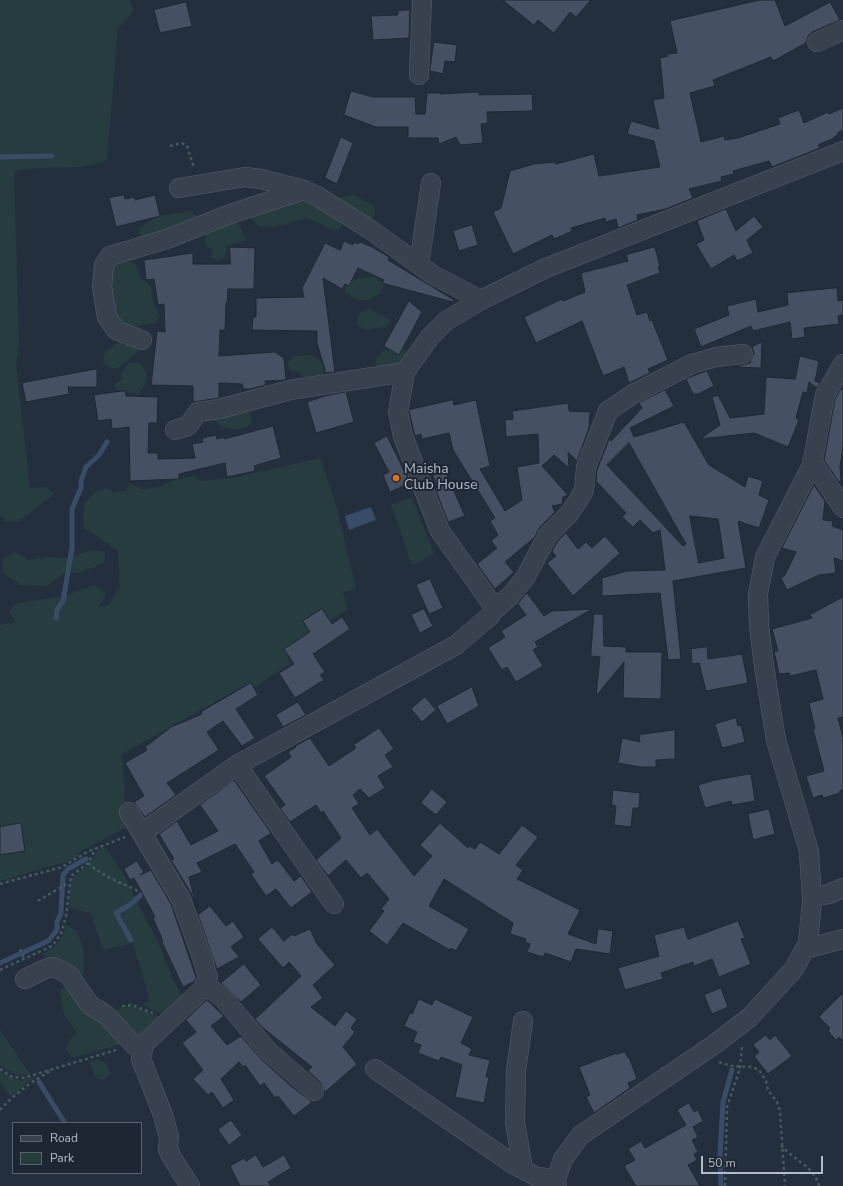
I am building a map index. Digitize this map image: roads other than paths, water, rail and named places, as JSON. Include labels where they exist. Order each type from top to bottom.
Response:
[{"type":"street","points":[[419,75],[422,0]]},
{"type":"street","points":[[817,42],[843,30]]},
{"type":"street","points":[[492,612],[492,604],[440,531],[403,436],[398,412],[405,372],[440,326],[481,300],[546,268],[843,151]]},
{"type":"street","points":[[179,188],[245,177],[304,190],[317,196],[364,225],[433,275],[481,300]]},
{"type":"street","points":[[419,265],[431,183]]},
{"type":"street","points":[[142,340],[116,330],[107,317],[102,287],[104,265],[110,256],[167,239],[230,214],[304,190]]},
{"type":"street","points":[[143,832],[237,766],[456,645],[488,619],[492,612],[511,595],[525,578],[548,536],[568,515],[578,501],[584,490],[586,467],[608,411],[633,394],[692,364],[716,357],[743,354]]},
{"type":"street","points":[[375,1069],[523,1169],[537,1177],[557,1183],[562,1160],[581,1135],[715,1044],[750,1017],[794,969],[808,943],[812,897],[809,852],[776,740],[759,626],[758,594],[762,571],[769,546],[809,471],[825,395],[843,365]]},
{"type":"street","points":[[175,430],[188,426],[198,412],[218,409],[290,390],[405,372]]},
{"type":"street","points":[[812,461],[843,508]]},
{"type":"street","points":[[237,766],[334,904]]},
{"type":"street","points":[[130,812],[181,898],[204,963],[208,980],[203,989],[144,1044],[140,1059],[163,1115],[169,1137],[168,1149],[190,1186]]},
{"type":"street","points":[[812,897],[829,894],[843,888]]},
{"type":"street","points":[[805,949],[843,939]]},
{"type":"street","points":[[25,979],[45,969],[54,967],[69,974],[90,1005],[106,1015],[136,1046]]},
{"type":"street","points":[[206,984],[224,999],[268,1051],[314,1091]]},
{"type":"street","points":[[523,1021],[516,1071],[515,1122],[523,1169]]},
{"type":"water","points":[[371,507],[376,520],[349,530],[345,516]]},
{"type":"waterway","points":[[0,157],[52,156]]},
{"type":"waterway","points":[[56,618],[57,610],[63,601],[72,548],[72,509],[81,488],[81,481],[86,467],[99,455],[107,442]]},
{"type":"waterway","points":[[0,963],[48,941],[57,930],[57,922],[61,913],[63,875],[68,869],[86,859]]},
{"type":"waterway","points":[[131,940],[116,913],[131,904],[146,890]]},
{"type":"waterway","points":[[721,1186],[720,1155],[723,1102],[732,1070]]},
{"type":"waterway","points":[[39,1082],[64,1122]]},
{"type":"place","name":"Maisha Club House","points":[[396,478]]}]
